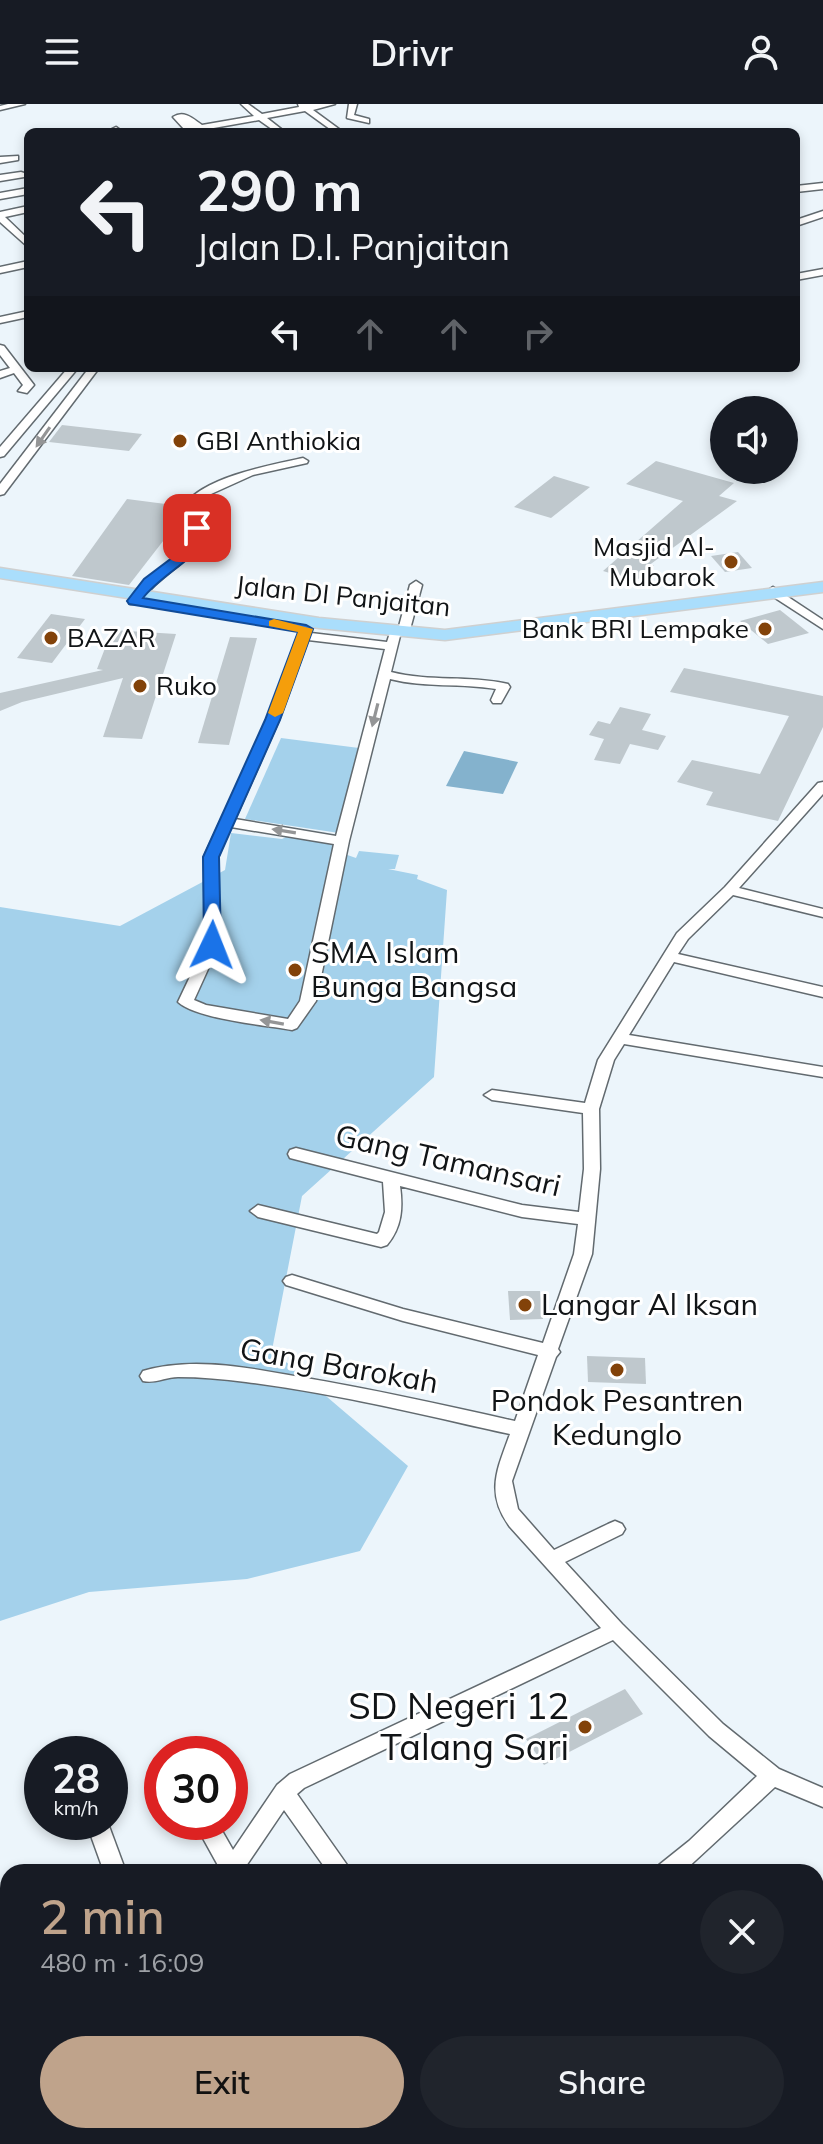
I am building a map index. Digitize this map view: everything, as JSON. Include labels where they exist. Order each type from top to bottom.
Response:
[{"type":"highway","name":"Jalan DI Panjaitan","points":[[0,573],[136,598],[396,638]]},
{"type":"highway","points":[[0,582],[136,598],[306,632],[354,638],[484,641],[823,587]]},
{"type":"highway","points":[[778,594],[823,594]]},
{"type":"street","points":[[0,108],[21,104]]},
{"type":"street","points":[[203,128],[303,106],[331,104]]},
{"type":"street","points":[[353,104],[350,116],[366,121]]},
{"type":"street","points":[[244,105],[275,128]]},
{"type":"street","points":[[303,106],[333,128]]},
{"type":"street","points":[[0,160],[15,158]]},
{"type":"street","points":[[0,178],[21,175]]},
{"type":"street","points":[[800,186],[823,183]]},
{"type":"street","points":[[0,196],[24,192]]},
{"type":"street","points":[[24,210],[0,216],[24,241]]},
{"type":"street","points":[[801,219],[823,214]]},
{"type":"street","points":[[0,236],[24,232]]},
{"type":"street","points":[[0,267],[24,263]]},
{"type":"street","points":[[800,276],[823,272]]},
{"type":"street","points":[[0,320],[24,315]]},
{"type":"street","points":[[0,348],[28,379],[29,385],[23,391]]},
{"type":"street","points":[[0,375],[16,369]]},
{"type":"street","points":[[0,454],[70,372]]},
{"type":"street","points":[[0,492],[91,372]]},
{"type":"street","points":[[136,598],[189,553],[200,538],[190,505],[196,497],[250,473],[303,461]]},
{"type":"street","points":[[0,472],[15,474]]},
{"type":"street","points":[[306,632],[273,720],[211,857],[212,945],[186,1002],[203,1009],[286,1024],[295,1023],[308,1001],[342,841],[385,674],[416,585]]},
{"type":"street","points":[[778,594],[823,625]]},
{"type":"street","points":[[385,674],[445,684],[462,682],[504,687],[497,700]]},
{"type":"street","points":[[823,786],[730,890],[682,936],[597,1079],[591,1109],[588,1219],[577,1276],[551,1352],[519,1429],[503,1481],[505,1498],[517,1522],[615,1630],[716,1730],[772,1776],[823,1798]]},
{"type":"street","points":[[226,822],[342,841]]},
{"type":"street","points":[[730,890],[823,913]]},
{"type":"street","points":[[668,956],[823,992]]},
{"type":"street","points":[[619,1038],[823,1072]]},
{"type":"street","points":[[492,1095],[591,1109]]},
{"type":"street","name":"Gang Tamansari","points":[[296,1154],[522,1211],[588,1219]]},
{"type":"street","points":[[258,1211],[381,1241],[390,1230],[393,1206],[391,1178]]},
{"type":"street","points":[[292,1281],[403,1315],[551,1352]]},
{"type":"street","name":"Gang Barokah","points":[[149,1376],[158,1370],[175,1369],[254,1376],[519,1429]]},
{"type":"street","points":[[553,1559],[615,1529]]},
{"type":"street","points":[[235,1864],[284,1792],[297,1781],[615,1630]]},
{"type":"street","points":[[677,1864],[772,1776]]},
{"type":"street","points":[[284,1792],[335,1864]]},
{"type":"street","points":[[104,1840],[112,1864]]},
{"type":"street","points":[[215,1840],[228,1864]]},
{"type":"shaded area","points":[[281,738],[359,748],[339,833],[245,819]]},
{"type":"shaded area","points":[[464,751],[518,762],[503,794],[446,786]]},
{"type":"shaded area","points":[[231,833],[282,839],[290,835],[333,845],[333,850],[356,858],[359,851],[399,855],[395,869],[388,869],[418,875],[417,879],[447,890],[434,1077],[302,1196],[272,1350],[408,1466],[360,1551],[247,1579],[89,1592],[0,1621],[0,907],[120,926],[225,870]]},
{"type":"building","points":[[62,425],[142,434],[129,451],[49,442]]},
{"type":"building","points":[[656,461],[710,476],[710,484],[733,484],[719,496],[737,501],[648,566],[654,565],[636,581],[603,571],[683,501],[626,484]]},
{"type":"building","points":[[554,476],[590,487],[551,518],[514,507]]},
{"type":"building","points":[[127,499],[181,506],[184,514],[129,585],[72,576]]},
{"type":"building","name":"Masjid Al- Mubarok","points":[[738,552],[752,568],[725,572],[711,556]]},
{"type":"building","points":[[780,610],[809,633],[768,644],[740,621]]},
{"type":"building","name":"BAZAR","points":[[51,614],[85,619],[52,663],[17,658]]},
{"type":"building","points":[[112,630],[176,634],[142,739],[103,737],[123,678],[22,702],[0,711],[0,693],[103,670],[97,669]]},
{"type":"building","name":"Ruko","points":[[230,637],[257,638],[229,745],[198,743]]},
{"type":"building","points":[[684,668],[823,696],[823,727],[778,821],[706,805],[713,792],[677,782],[692,760],[760,774],[789,716],[670,692]]},
{"type":"building","points":[[620,707],[651,714],[642,730],[666,736],[658,750],[630,744],[620,764],[594,760],[604,739],[589,735],[598,721],[610,724]]},
{"type":"building","name":"Langar Al Iksan","points":[[508,1291],[540,1291],[543,1319],[510,1320]]},
{"type":"building","name":"Pondok Pesantren Kedunglo","points":[[587,1356],[645,1358],[646,1384],[588,1382]]},
{"type":"building","name":"SD Negeri 12 Talang Sari","points":[[625,1689],[643,1714],[544,1765],[526,1739]]},
{"type":"slow traffic","points":[[274,623],[306,629],[275,713]]},
{"type":"place","name":"GBI Anthiokia","points":[[180,441]]},
{"type":"place","name":"Masjid Al- Mubarok","points":[[731,562]]},
{"type":"place","name":"Bank BRI Lempake","points":[[765,629]]},
{"type":"place","name":"BAZAR","points":[[51,638]]},
{"type":"place","name":"Ruko","points":[[140,686]]},
{"type":"place","name":"SMA Islam Bunga Bangsa","points":[[295,970]]},
{"type":"place","name":"Langar Al Iksan","points":[[525,1305]]},
{"type":"place","name":"Pondok Pesantren Kedunglo","points":[[617,1370]]},
{"type":"place","name":"SD Negeri 12 Talang Sari","points":[[585,1727]]},
{"type":"route","points":[[197,528],[200,538],[194,548],[149,582],[134,601],[306,629],[273,720],[211,857],[214,907],[212,945]]}]
